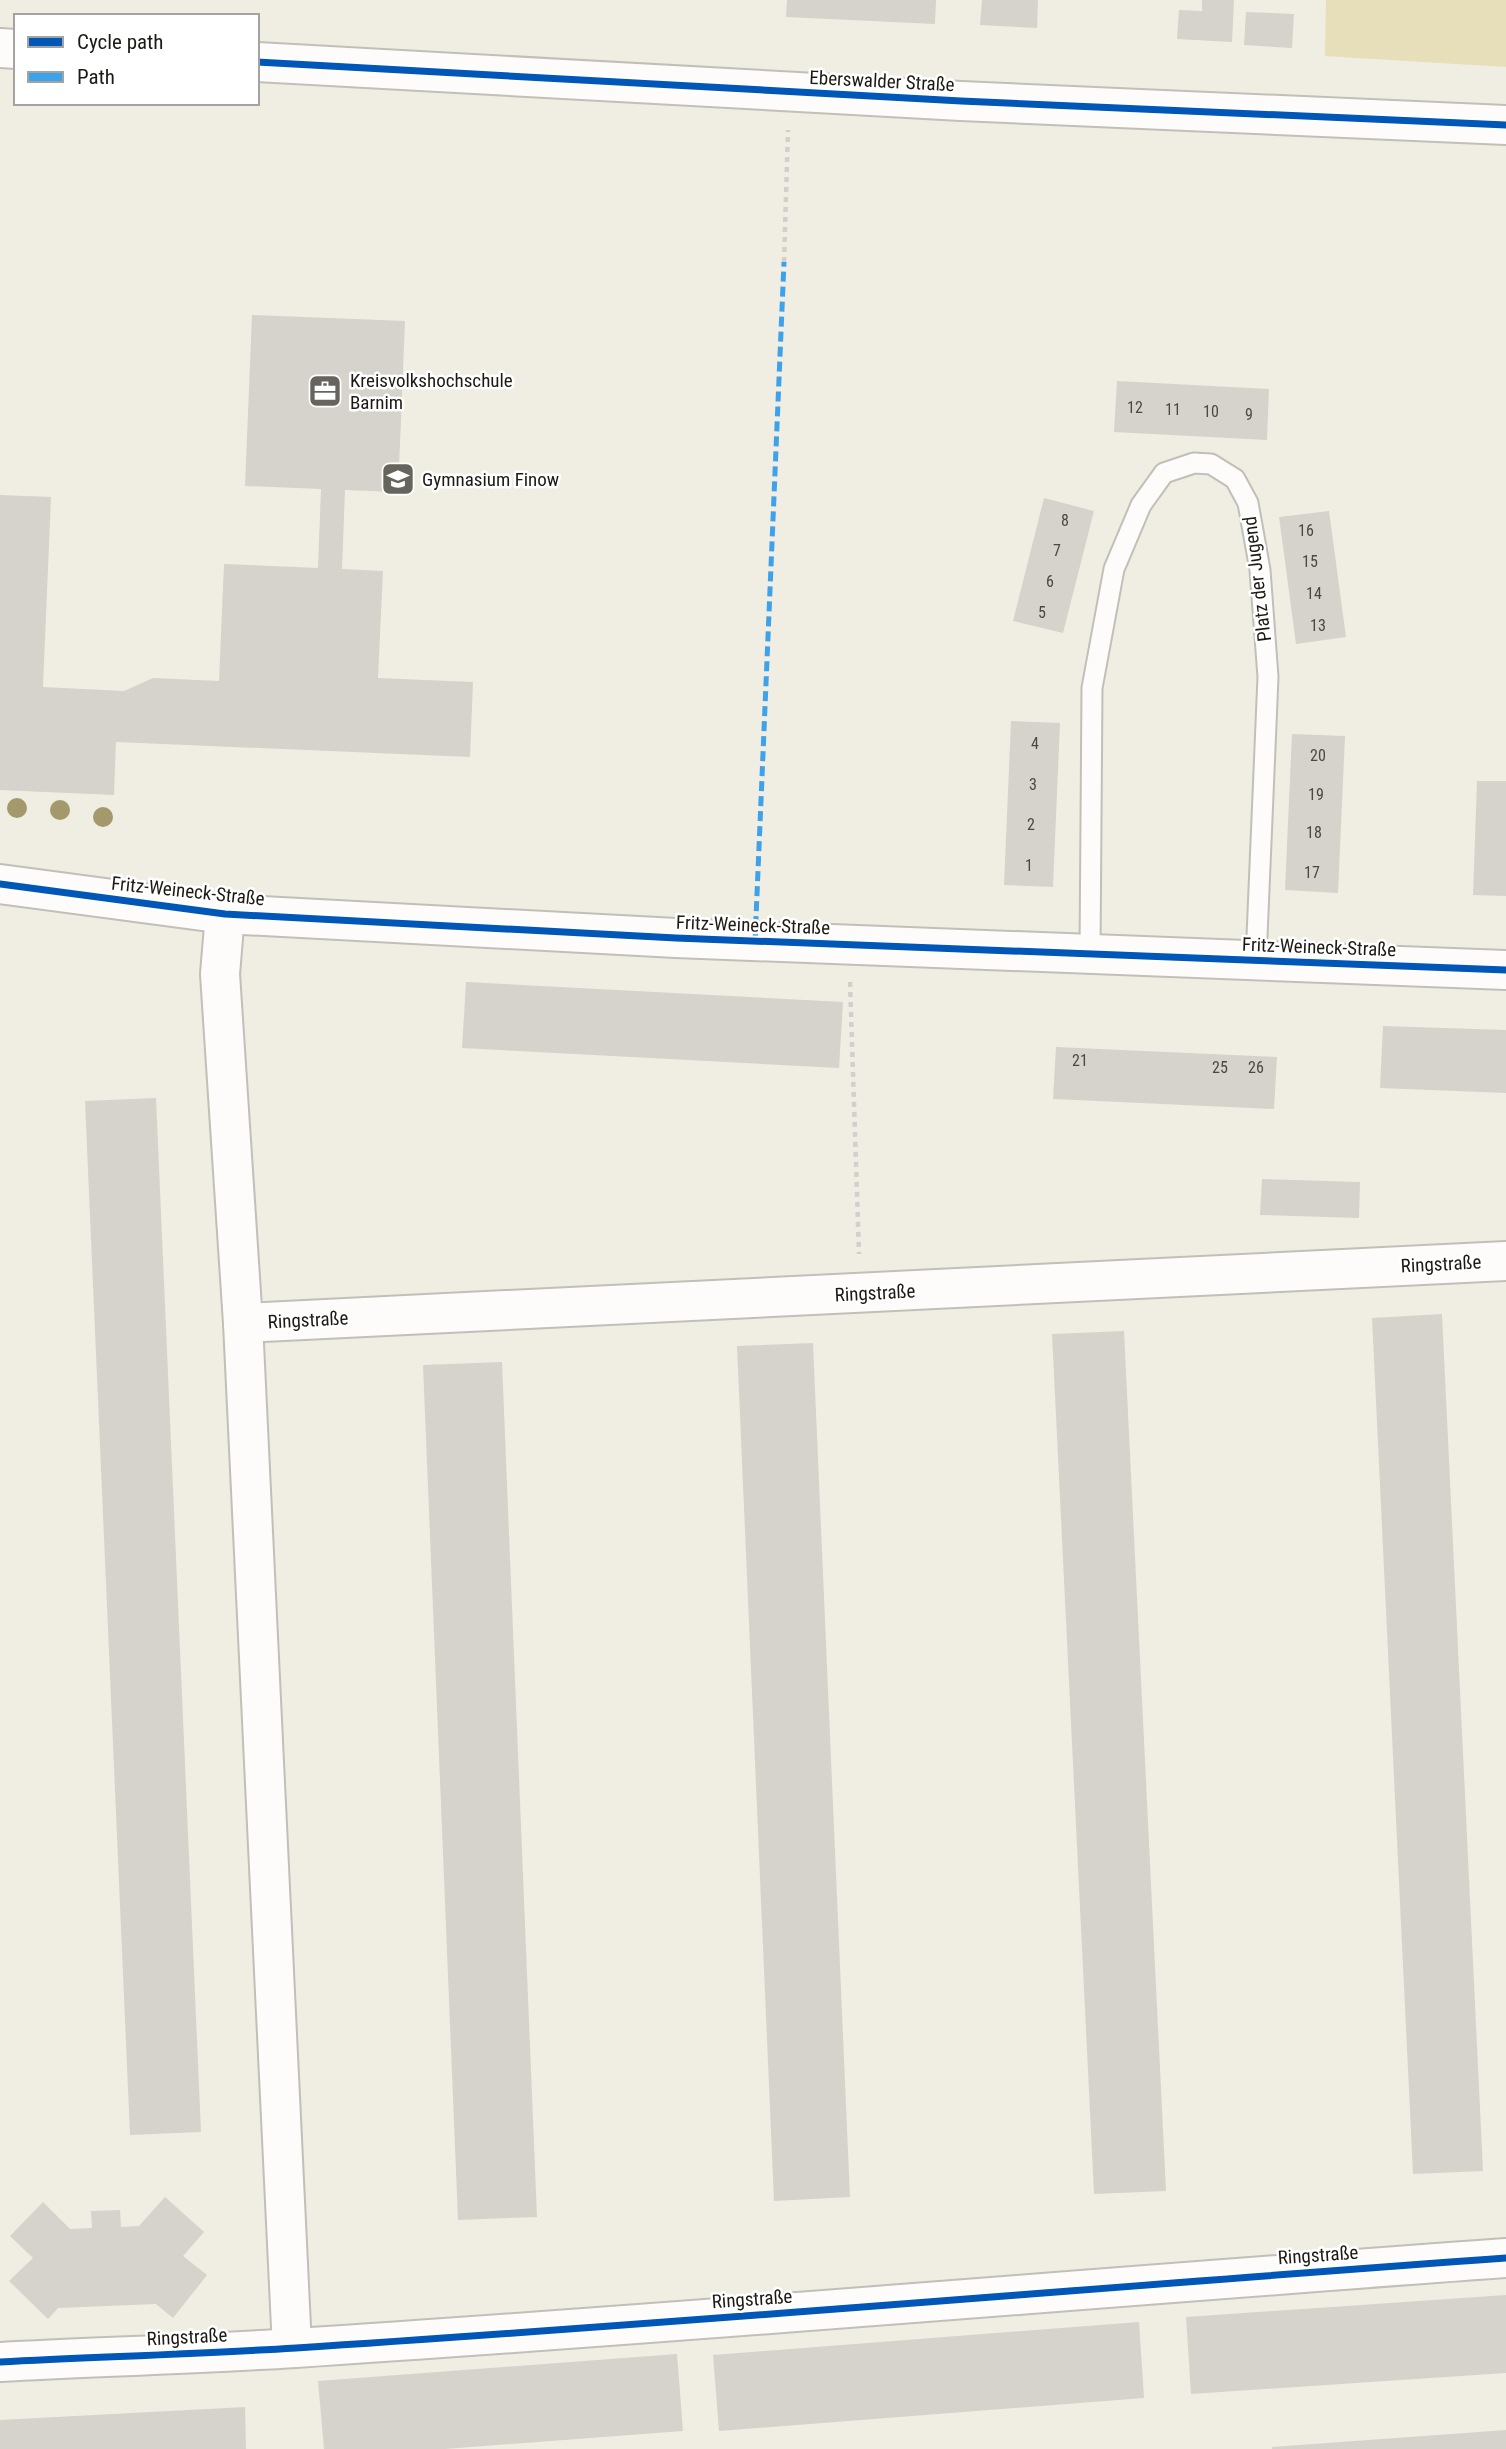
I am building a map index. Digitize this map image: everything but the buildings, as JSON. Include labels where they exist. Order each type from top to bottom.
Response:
[{"type":"street","name":"Eberswalder Straße","points":[[259,62],[961,101],[1506,125]]},
{"type":"street","name":"Fritz-Weineck-Straße","points":[[0,884],[225,914],[689,938],[1506,970]]},
{"type":"street","name":"Ringstraße","points":[[225,914],[220,974],[243,1324],[292,2348]]},
{"type":"street","name":"Ringstraße","points":[[243,1324],[1506,1261]]},
{"type":"street","name":"Ringstraße","points":[[0,2362],[292,2348],[1506,2258]]},
{"type":"lane","name":"Platz der Jugend","points":[[1090,954],[1092,688],[1114,569],[1140,505],[1164,473],[1194,463],[1211,464],[1235,479],[1248,503],[1259,570],[1268,677],[1256,960]]},
{"type":"path","points":[[784,262],[788,147]]},
{"type":"path","points":[[850,981],[859,1265]]},
{"type":"shaded area","points":[[1326,0],[1506,0],[1506,67],[1325,56]]},
{"type":"marked path","points":[[755,941],[784,262]]},
{"type":"cycle path","points":[[259,62],[961,101],[1506,125]]},
{"type":"cycle path","points":[[0,884],[225,914],[676,938],[1506,970]]},
{"type":"cycle path","points":[[0,2362],[447,2338],[1506,2258]]},
{"type":"place","name":"Kreisvolkshochschule Barnim","points":[[325,391]]},
{"type":"place","name":"Gymnasium Finow","points":[[398,479]]}]
